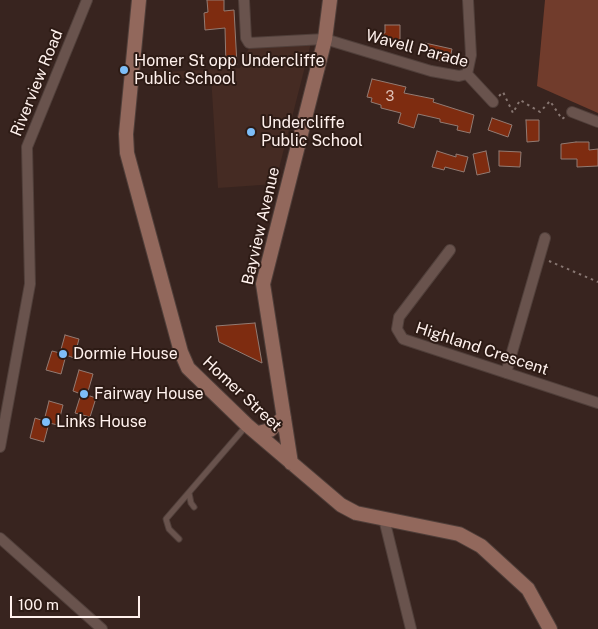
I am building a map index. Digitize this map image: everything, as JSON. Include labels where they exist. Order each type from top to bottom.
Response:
[{"type":"main road","name":"Homer Street","points":[[139,0],[126,134],[129,169],[184,361],[194,376],[341,505],[356,513],[459,534],[473,540],[522,583],[533,596],[550,629]]},
{"type":"main road","name":"Bayview Avenue","points":[[291,463],[263,284],[325,39],[330,0]]},
{"type":"main road","points":[[253,429],[270,430],[284,417]]},
{"type":"street","name":"Riverview Road","points":[[0,447],[30,284],[27,147],[87,0]]},
{"type":"street","name":"Wavell Parade","points":[[244,0],[246,41],[325,39],[431,71],[459,76],[467,74],[493,102]]},
{"type":"street","points":[[467,74],[471,55],[468,0]]},
{"type":"street","points":[[572,112],[598,122]]},
{"type":"street","points":[[506,373],[545,238]]},
{"type":"street","name":"Highland Crescent","points":[[450,250],[399,317],[396,330],[402,339],[598,403]]},
{"type":"street","points":[[384,519],[411,629]]},
{"type":"street","points":[[0,538],[102,629]]},
{"type":"lane","points":[[179,539],[169,529],[166,519],[189,492],[253,429]]},
{"type":"lane","points":[[189,492],[191,503],[194,507]]},
{"type":"path","points":[[493,102],[503,92],[513,112],[520,100],[540,112],[550,101],[562,119],[572,112]]},
{"type":"path","points":[[540,257],[598,282]]},
{"type":"shaded area","points":[[545,0],[598,0],[598,113],[537,86]]},
{"type":"shaded area","name":"Undercliffe Public School","points":[[311,43],[275,184],[218,188],[211,76],[145,81],[146,73],[240,68],[249,48]]},
{"type":"building","points":[[207,0],[224,0],[224,11],[234,10],[237,65],[226,66],[225,28],[205,30],[204,13],[208,12]]},
{"type":"building","points":[[385,25],[400,25],[400,42],[379,41],[379,33],[385,33]]},
{"type":"building","points":[[425,43],[452,49],[449,63],[429,58],[431,52],[424,50]]},
{"type":"building","points":[[372,79],[406,87],[404,93],[434,99],[433,102],[474,115],[470,133],[457,130],[458,126],[440,122],[440,119],[418,114],[414,128],[398,123],[401,113],[381,108],[381,105],[371,102],[372,98],[367,97]]},
{"type":"building","points":[[492,118],[512,125],[508,137],[488,130]]},
{"type":"building","points":[[526,120],[539,120],[539,141],[527,142]]},
{"type":"building","points":[[589,142],[589,150],[598,149],[598,166],[577,167],[577,159],[561,159],[561,144]]},
{"type":"building","points":[[437,151],[456,157],[456,154],[468,157],[464,172],[445,167],[444,170],[432,167]]},
{"type":"building","points":[[486,151],[490,172],[477,175],[473,154]]},
{"type":"building","points":[[499,151],[521,152],[520,167],[499,166]]},
{"type":"building","points":[[255,323],[262,363],[219,342],[216,326]]},
{"type":"building","name":"Dormie House","points":[[65,335],[79,339],[74,358],[66,355],[61,374],[46,370],[52,351],[60,353]]},
{"type":"building","name":"Fairway House","points":[[79,370],[93,374],[87,395],[96,398],[90,417],[75,413],[81,394],[73,391]]},
{"type":"building","name":"Links House","points":[[49,401],[63,405],[58,425],[49,423],[44,442],[30,438],[35,418],[44,421]]},
{"type":"place","name":"Homer St opp Undercliffe Public School","points":[[124,70]]},
{"type":"place","name":"Undercliffe Public School","points":[[251,132]]},
{"type":"place","name":"Dormie House","points":[[63,354]]},
{"type":"place","name":"Fairway House","points":[[84,394]]},
{"type":"place","name":"Links House","points":[[46,422]]}]
